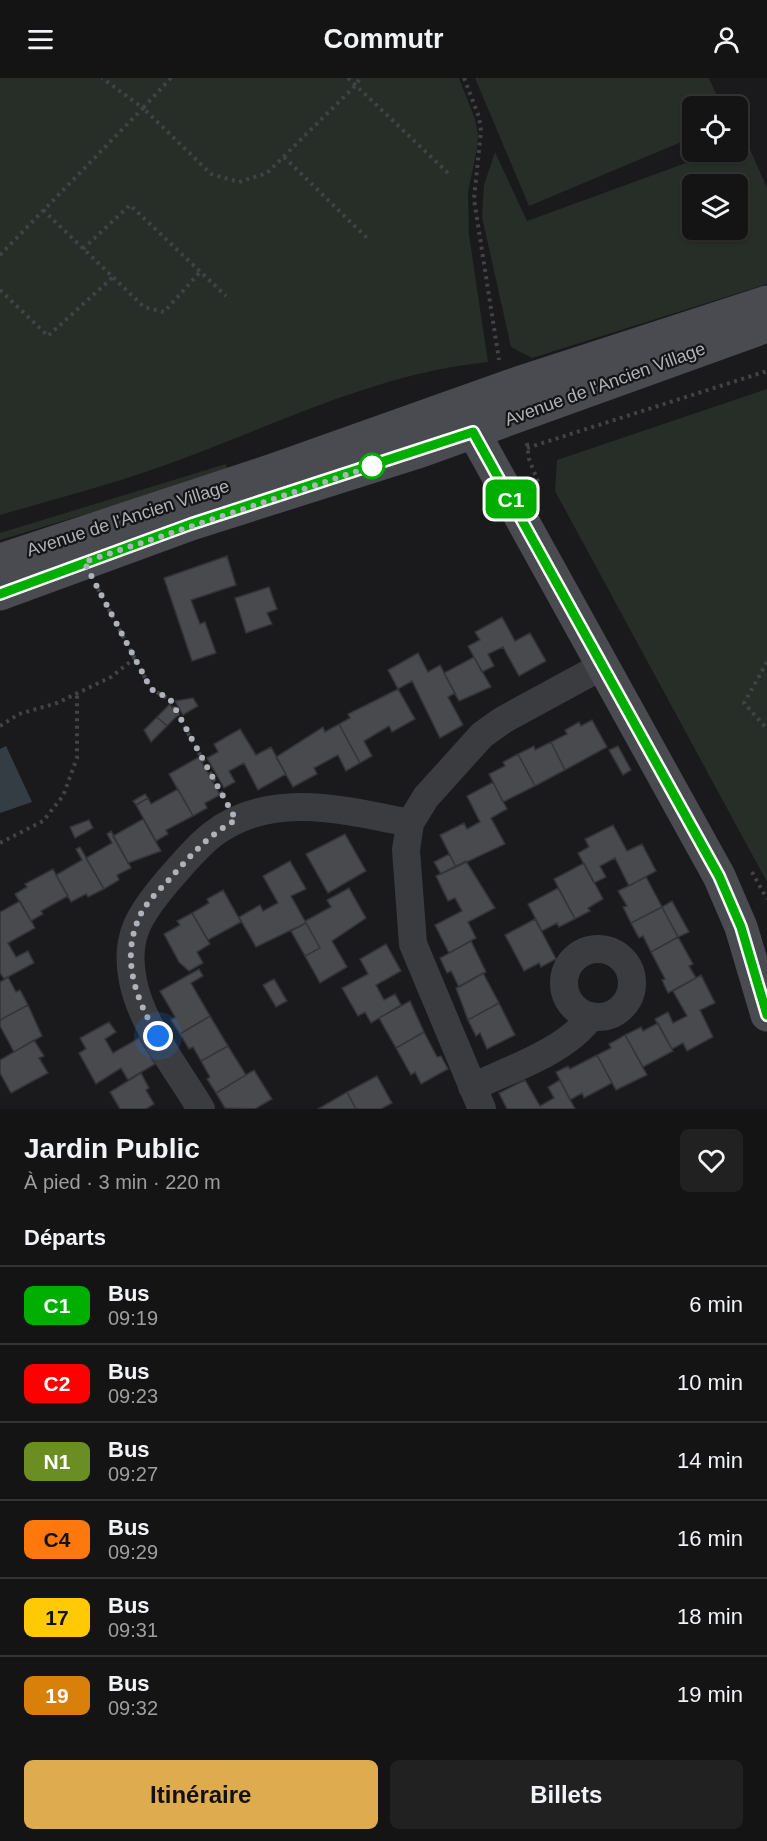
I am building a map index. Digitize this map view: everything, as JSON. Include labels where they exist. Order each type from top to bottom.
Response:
[{"type":"street","name":"Avenue de l'Ancien Village","points":[[0,594],[767,302]]},
{"type":"street","name":"Avenue de l'Ancien Village","points":[[0,560],[270,471],[466,418],[529,412],[767,326]]},
{"type":"street","points":[[466,418],[604,665],[728,896],[752,958],[767,1015]]},
{"type":"street","points":[[591,1016],[581,1030],[567,1041],[472,1101],[413,944],[406,850],[410,823],[426,797],[463,753],[503,720],[604,665]]},
{"type":"street","points":[[201,1109],[141,1006],[131,970],[130,945],[144,908],[196,849],[214,833],[236,820],[275,809],[302,806],[346,810],[410,823]]},
{"type":"path","points":[[102,78],[143,108],[211,174],[239,182],[267,173],[356,86],[360,78]]},
{"type":"path","points":[[0,255],[171,78]]},
{"type":"path","points":[[348,78],[448,173]]},
{"type":"path","points":[[464,78],[482,131],[474,199],[500,367]]},
{"type":"path","points":[[284,157],[368,239]]},
{"type":"path","points":[[83,249],[130,205],[226,296]]},
{"type":"path","points":[[43,210],[144,307],[164,312],[200,272]]},
{"type":"path","points":[[0,290],[48,336],[113,277]]},
{"type":"path","points":[[527,448],[767,371]]},
{"type":"path","points":[[529,412],[532,429],[527,448],[532,469],[543,491]]},
{"type":"path","points":[[84,562],[151,689],[170,699],[236,820]]},
{"type":"path","points":[[0,726],[19,714],[57,703],[111,677],[135,658]]},
{"type":"path","points":[[767,662],[744,703],[767,729]]},
{"type":"path","points":[[0,843],[43,821],[63,796],[77,758],[77,693]]},
{"type":"path","points":[[750,868],[767,899]]},
{"type":"shaded area","points":[[0,78],[459,78],[475,119],[478,134],[468,192],[469,235],[488,362],[443,369],[359,391],[154,469],[0,515]]},
{"type":"shaded area","points":[[475,78],[709,78],[717,96],[682,96],[682,142],[529,206]]},
{"type":"shaded area","points":[[748,145],[767,188],[767,284],[532,358],[511,347],[482,217],[484,185],[495,152],[527,221],[689,162],[748,162]]},
{"type":"shaded area","points":[[767,389],[767,882],[555,491],[557,460]]},
{"type":"shaded area","points":[[226,464],[228,471],[0,540],[0,533]]},
{"type":"shaded area","points":[[6,746],[32,802],[0,813],[0,749]]},
{"type":"building","points":[[227,556],[236,585],[191,600],[200,624],[205,622],[216,653],[192,661],[164,578]]},
{"type":"building","points":[[269,587],[277,609],[267,613],[272,624],[246,633],[235,598]]},
{"type":"building","points":[[502,617],[515,641],[530,633],[546,661],[519,676],[503,647],[488,654],[494,666],[482,672],[468,646],[480,640],[475,632]]},
{"type":"building","points":[[418,653],[428,672],[440,665],[455,693],[448,697],[463,725],[440,738],[412,681],[398,689],[388,670]]},
{"type":"building","points":[[474,657],[491,687],[459,701],[444,673]]},
{"type":"building","points":[[398,689],[415,719],[392,732],[389,726],[364,741],[372,756],[360,763],[339,724],[350,718],[348,714]]},
{"type":"building","points":[[193,698],[198,706],[183,715],[175,701]]},
{"type":"building","points":[[170,704],[177,716],[167,726],[157,717]]},
{"type":"building","points":[[157,717],[167,726],[151,742],[144,730]]},
{"type":"building","points":[[592,720],[607,747],[565,770],[551,742],[567,734],[565,730],[579,722],[581,726]]},
{"type":"building","points":[[339,724],[360,763],[346,771],[338,755],[314,768],[317,774],[293,787],[276,757],[323,727],[325,732]]},
{"type":"building","points":[[240,729],[256,755],[271,747],[286,774],[258,790],[244,763],[229,771],[235,782],[224,788],[207,758],[218,752],[214,744]]},
{"type":"building","points":[[551,742],[565,770],[535,786],[518,754],[534,746],[535,750]]},
{"type":"building","points":[[618,746],[631,770],[623,775],[609,750]]},
{"type":"building","points":[[518,754],[535,786],[503,802],[489,774],[505,766],[503,762]]},
{"type":"building","points":[[199,757],[220,795],[205,803],[207,808],[193,816],[169,774]]},
{"type":"building","points":[[493,782],[507,809],[491,818],[505,844],[456,867],[440,835],[464,823],[467,829],[480,822],[467,796]]},
{"type":"building","points":[[178,789],[193,816],[166,830],[168,834],[156,841],[136,805],[148,798],[151,804]]},
{"type":"building","points":[[145,794],[148,798],[136,805],[133,801]]},
{"type":"building","points":[[143,819],[161,851],[128,863],[113,836]]},
{"type":"building","points":[[89,820],[93,828],[75,838],[70,827]]},
{"type":"building","points":[[613,825],[627,851],[642,844],[656,871],[629,886],[615,858],[600,866],[606,877],[594,883],[578,853],[589,847],[585,839]]},
{"type":"building","points":[[111,831],[131,868],[117,875],[119,880],[104,889],[86,858],[112,843],[107,834]]},
{"type":"building","points":[[345,834],[366,871],[328,893],[306,854]]},
{"type":"building","points":[[80,847],[104,889],[88,897],[86,894],[71,902],[56,875],[82,860],[76,849]]},
{"type":"building","points":[[449,854],[456,867],[441,874],[434,862]]},
{"type":"building","points":[[290,861],[306,889],[291,896],[306,923],[256,947],[239,917],[260,905],[263,911],[278,903],[263,876]]},
{"type":"building","points":[[466,861],[495,908],[468,922],[476,938],[449,953],[435,925],[462,911],[455,898],[448,901],[436,876]]},
{"type":"building","points":[[584,863],[603,899],[588,908],[590,911],[575,919],[554,879]]},
{"type":"building","points":[[53,869],[68,896],[41,911],[43,914],[31,921],[15,894],[27,887],[25,884]]},
{"type":"building","points":[[646,877],[662,907],[631,923],[623,907],[627,906],[618,891]]},
{"type":"building","points":[[349,888],[366,918],[332,941],[347,967],[320,983],[305,956],[320,948],[305,921],[331,907],[327,900]]},
{"type":"building","points":[[558,888],[575,919],[559,927],[557,923],[542,931],[528,904]]},
{"type":"building","points":[[223,890],[241,922],[208,940],[192,913],[209,903],[207,899]]},
{"type":"building","points":[[20,901],[35,928],[8,943],[16,957],[28,951],[34,963],[4,979],[0,973],[0,912]]},
{"type":"building","points":[[672,901],[689,932],[678,937],[662,907]]},
{"type":"building","points":[[662,907],[678,937],[651,952],[643,936],[639,938],[631,923]]},
{"type":"building","points":[[192,913],[210,944],[197,952],[203,963],[189,971],[179,962],[164,934],[180,925],[177,921]]},
{"type":"building","points":[[535,919],[556,959],[541,967],[539,963],[524,971],[505,935]]},
{"type":"building","points":[[306,923],[320,948],[305,956],[291,931]]},
{"type":"building","points":[[678,937],[693,964],[689,966],[696,978],[668,993],[662,980],[665,979],[651,952]]},
{"type":"building","points":[[471,941],[486,972],[459,987],[451,971],[447,973],[440,958]]},
{"type":"building","points":[[386,944],[401,971],[376,985],[384,1000],[395,994],[401,1005],[371,1023],[365,1012],[358,1016],[342,988],[368,974],[360,959]]},
{"type":"building","points":[[199,969],[203,976],[191,983],[210,1016],[180,1034],[171,1020],[175,1017],[160,991]]},
{"type":"building","points":[[483,973],[499,1003],[468,1020],[456,988]]},
{"type":"building","points":[[701,975],[715,1003],[700,1010],[713,1037],[687,1051],[683,1043],[672,1049],[655,1019],[668,1012],[673,1023],[687,1016],[673,991]]},
{"type":"building","points":[[8,977],[16,992],[20,990],[28,1005],[0,1020],[0,982]]},
{"type":"building","points":[[274,979],[287,1001],[276,1007],[263,985]]},
{"type":"building","points":[[410,1001],[424,1032],[396,1048],[379,1018]]},
{"type":"building","points":[[499,1003],[515,1035],[487,1049],[480,1033],[476,1036],[468,1020]]},
{"type":"building","points":[[28,1005],[42,1036],[14,1052],[0,1026],[0,1020]]},
{"type":"building","points":[[210,1016],[228,1046],[201,1061],[193,1047],[189,1049],[180,1034]]},
{"type":"building","points":[[109,1022],[116,1032],[105,1039],[113,1053],[139,1038],[155,1064],[128,1080],[121,1068],[96,1084],[79,1053],[86,1049],[80,1038]]},
{"type":"building","points":[[658,1023],[673,1051],[643,1067],[625,1035],[641,1027],[643,1031]]},
{"type":"building","points":[[424,1032],[437,1057],[441,1056],[448,1069],[421,1084],[415,1072],[411,1075],[396,1048]]},
{"type":"building","points":[[625,1035],[647,1075],[616,1090],[597,1055],[611,1048],[609,1044]]},
{"type":"building","points":[[34,1040],[44,1056],[39,1058],[48,1073],[11,1093],[0,1073],[0,1060]]},
{"type":"building","points":[[228,1046],[246,1075],[216,1093],[207,1079],[210,1077],[201,1061]]},
{"type":"building","points":[[597,1055],[612,1083],[584,1098],[582,1093],[570,1100],[556,1072],[568,1066],[570,1069]]},
{"type":"building","points":[[254,1070],[272,1099],[255,1109],[225,1108],[216,1093]]},
{"type":"building","points":[[141,1073],[149,1088],[146,1090],[154,1104],[146,1109],[120,1109],[110,1092]]},
{"type":"building","points":[[377,1076],[392,1103],[381,1109],[356,1109],[347,1092]]},
{"type":"building","points":[[525,1080],[540,1106],[554,1098],[548,1087],[560,1080],[575,1109],[507,1109],[499,1093]]},
{"type":"building","points":[[347,1092],[356,1109],[318,1109]]},
{"type":"bus line","name":"C1","points":[[0,594],[191,524],[421,451],[473,432],[719,876],[752,958],[767,1015]]},
{"type":"route","points":[[158,1036],[141,1006],[133,983],[130,945],[134,932],[144,908],[196,849],[214,833],[236,820],[170,699],[151,689],[84,562],[191,524],[376,465],[372,466]]}]
